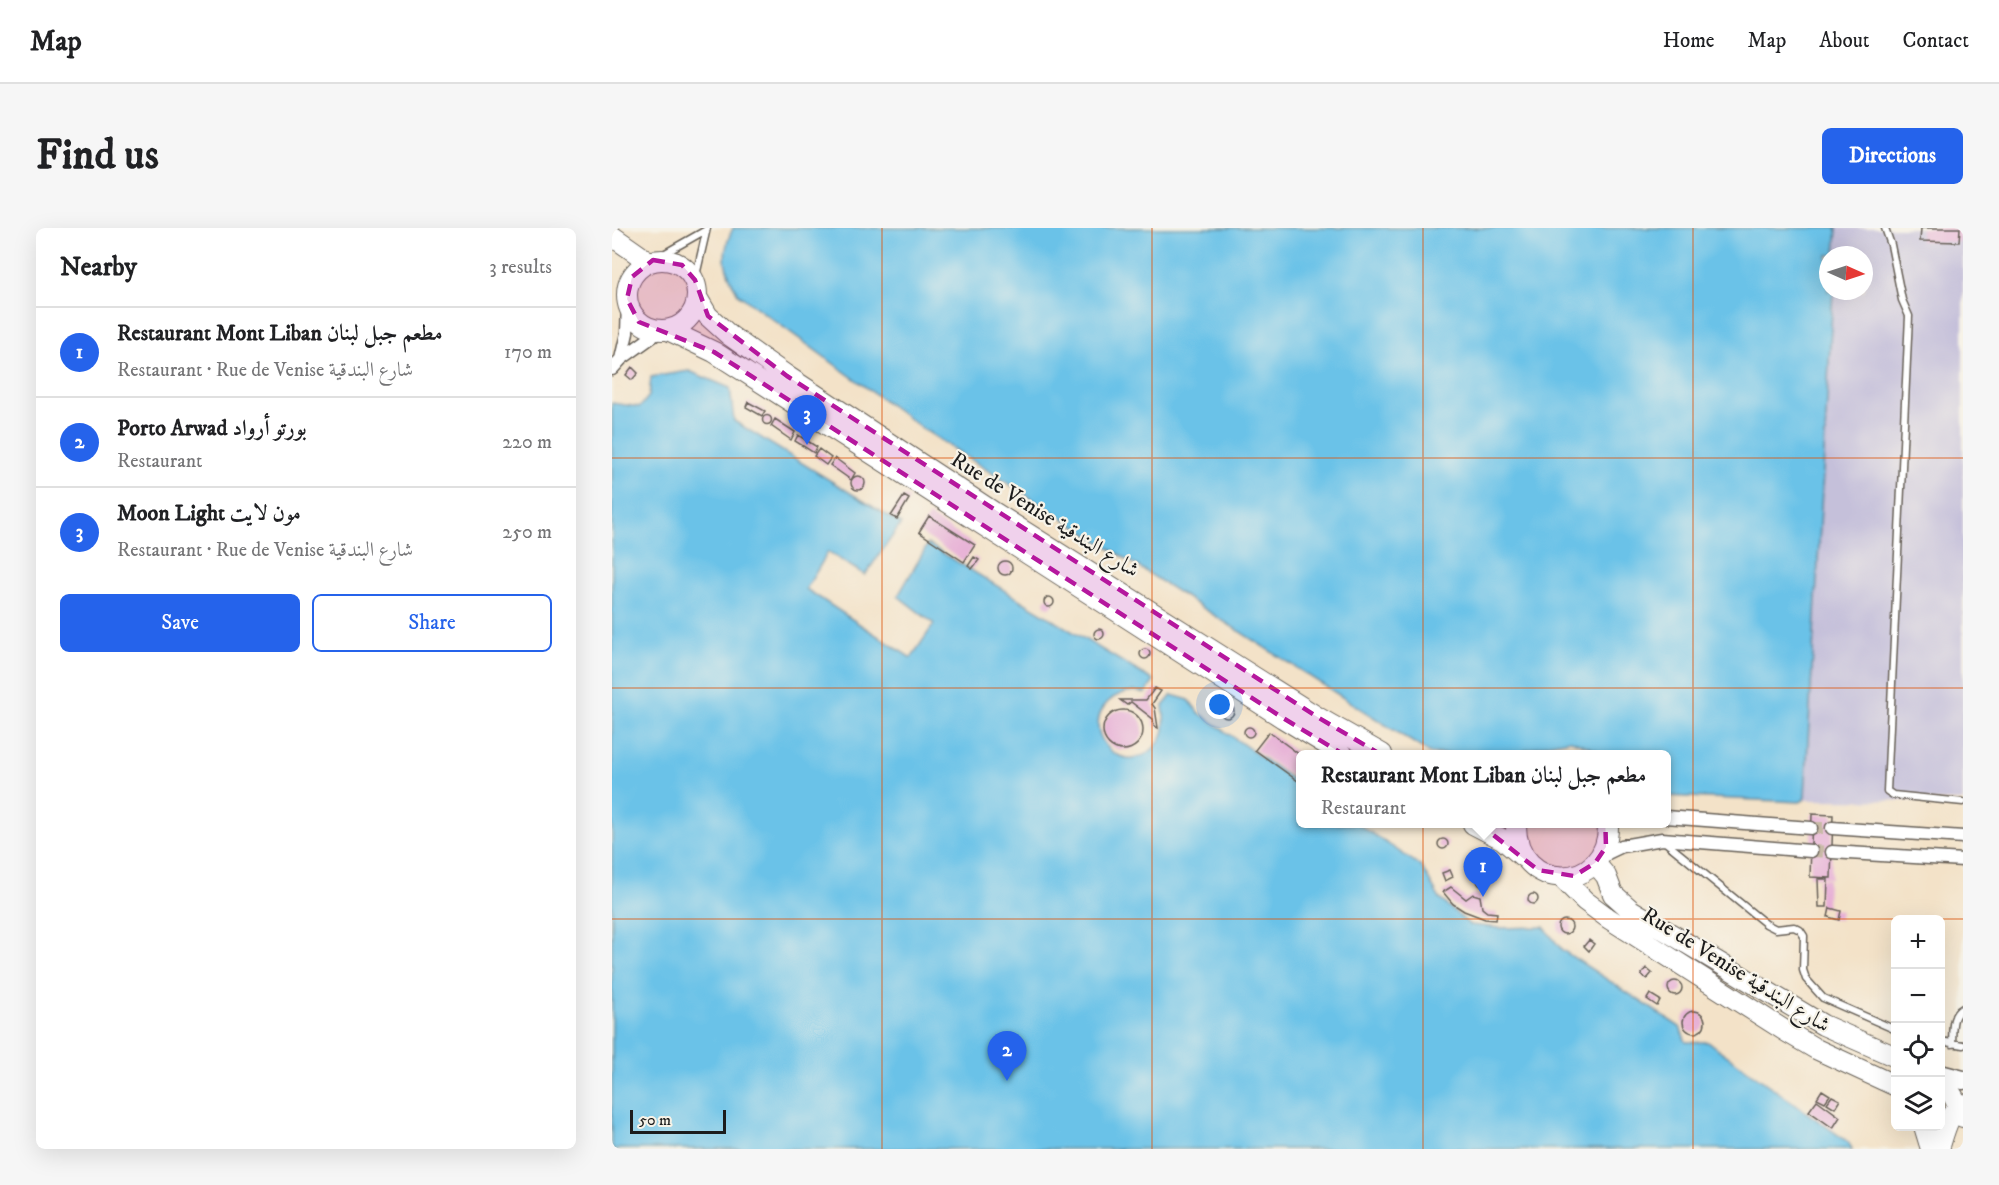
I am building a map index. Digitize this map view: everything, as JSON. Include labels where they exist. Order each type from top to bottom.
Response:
[{"type":"main road","points":[[612,236],[651,261]]},
{"type":"main road","points":[[612,278],[639,322],[649,328],[664,330],[679,327],[688,320],[695,310],[696,289],[690,272],[682,265],[673,261],[651,261],[642,265],[632,277],[628,284],[627,301]]},
{"type":"main road","name":"Rue de Venise شارع البندقية","points":[[696,289],[708,315],[729,335],[787,376],[992,511],[1319,718],[1375,750]]},
{"type":"main road","name":"Rue de Venise شارع البندقية","points":[[664,330],[723,357],[1335,750]]},
{"type":"main road","points":[[1481,828],[1502,839],[1538,870],[1561,877],[1580,873],[1598,860],[1606,847],[1608,828]]},
{"type":"main road","points":[[1516,828],[1520,850],[1529,862]]},
{"type":"main road","name":"Rue de Venise شارع البندقية","points":[[1598,860],[1613,894],[1631,910],[1822,1025],[1891,1055]]},
{"type":"main road","name":"Rue de Venise شارع البندقية","points":[[1561,877],[1585,901],[1608,918],[1815,1050],[1891,1085]]},
{"type":"main road","points":[[1945,1075],[1963,1080]]},
{"type":"main road","points":[[1940,1149],[1949,1122],[1958,1107],[1945,1084]]},
{"type":"main road","points":[[1926,1131],[1931,1149]]},
{"type":"street","points":[[621,359],[627,333],[627,301]]},
{"type":"street","points":[[612,369],[621,359],[664,330]]},
{"type":"street","points":[[1671,817],[1811,828]]},
{"type":"street","points":[[1832,828],[1963,837]]},
{"type":"street","points":[[1598,860],[1622,846],[1662,839],[1810,851]]},
{"type":"street","points":[[1832,852],[1963,860]]},
{"type":"lane","points":[[1885,228],[1902,300],[1909,316],[1887,791],[1893,795],[1963,802]]},
{"type":"lane","points":[[651,261],[707,229]]},
{"type":"lane","points":[[696,289],[707,229]]},
{"type":"lane","points":[[1662,839],[1766,924],[1776,929],[1794,927],[1800,930],[1804,936],[1803,970],[1806,979],[1823,998],[1891,1028]]},
{"type":"lane","points":[[1952,1044],[1954,1017],[1959,1009],[1963,1008]]},
{"type":"lane","points":[[1945,1042],[1963,1045]]},
{"type":"highlighted area","points":[[653,260],[682,265],[695,280],[708,316],[787,376],[1319,718],[1436,787],[1458,797],[1491,801],[1530,796],[1555,784],[1580,787],[1605,812],[1606,847],[1595,863],[1574,876],[1538,870],[1487,830],[1411,795],[1283,718],[714,352],[639,322],[627,299],[632,277]]},
{"type":"shaded area","points":[[1837,228],[1963,228],[1963,801],[1804,800],[1833,300],[1873,300],[1873,246],[1836,246]]},
{"type":"water","points":[[733,228],[1837,228],[1836,246],[1819,246],[1819,300],[1833,300],[1804,800],[1800,802],[1671,796],[1671,750],[1596,750],[1571,740],[1526,750],[1425,750],[926,431],[738,294],[729,277],[725,262],[726,246]]},
{"type":"water","points":[[689,371],[730,388],[734,421],[901,524],[865,575],[828,552],[806,589],[911,658],[934,624],[898,596],[928,544],[1154,681],[1146,693],[1131,691],[1121,694],[1108,702],[1100,713],[1098,724],[1100,736],[1106,746],[1115,753],[1125,758],[1137,758],[1149,752],[1159,742],[1164,732],[1163,706],[1172,695],[1189,700],[1198,712],[1296,782],[1296,828],[1364,828],[1421,866],[1440,899],[1470,925],[1500,928],[1544,927],[1562,950],[1680,1027],[1686,1042],[1708,1042],[1848,1142],[1852,1149],[612,1149],[612,403],[640,407],[649,396],[651,377]]},
{"type":"building","points":[[1921,228],[1960,228],[1959,242],[1920,241]]},
{"type":"building","points":[[632,367],[638,373],[632,380],[626,375]]},
{"type":"building","points":[[748,402],[765,411],[762,416],[746,407]]},
{"type":"building","points":[[767,416],[771,420],[767,424],[763,420]]},
{"type":"building","points":[[775,419],[795,432],[791,440],[771,426]]},
{"type":"building","points":[[798,435],[817,447],[814,453],[795,441]]},
{"type":"building","points":[[819,449],[831,458],[826,465],[814,456]]},
{"type":"building","points":[[835,458],[855,473],[851,480],[830,465]]},
{"type":"building","points":[[858,476],[863,478],[865,483],[863,488],[858,490],[853,488],[851,483],[853,478]]},
{"type":"building","points":[[904,496],[909,499],[897,519],[891,516]]},
{"type":"building","points":[[929,516],[975,545],[964,562],[919,532]]},
{"type":"building","points":[[974,557],[979,560],[972,569],[968,566]]},
{"type":"building","points":[[1005,561],[1010,563],[1012,568],[1010,573],[1005,575],[1000,573],[998,568],[1000,563]]},
{"type":"building","points":[[1049,597],[1054,602],[1049,607],[1044,602]]},
{"type":"building","points":[[1099,629],[1104,634],[1099,639],[1094,634]]},
{"type":"building","points":[[1145,649],[1150,654],[1145,659],[1140,654]]},
{"type":"building","points":[[1155,688],[1161,691],[1152,704],[1155,708],[1158,728],[1154,726],[1153,719],[1131,702],[1127,705],[1120,700],[1146,700]]},
{"type":"building","points":[[1227,704],[1232,706],[1234,711],[1232,716],[1227,718],[1222,716],[1220,711],[1222,706]]},
{"type":"building","points":[[1123,710],[1137,716],[1143,730],[1137,744],[1123,750],[1109,744],[1103,730],[1109,716]]},
{"type":"building","points":[[1249,727],[1254,732],[1249,737],[1244,732]]},
{"type":"building","points":[[1269,732],[1296,752],[1296,780],[1255,750]]},
{"type":"building","points":[[1812,814],[1833,815],[1831,878],[1810,877]]},
{"type":"building","points":[[1443,839],[1447,840],[1447,848],[1443,849],[1439,848],[1438,844],[1439,840]]},
{"type":"building","points":[[1450,870],[1453,877],[1445,881],[1442,873]]},
{"type":"building","points":[[1484,873],[1489,875],[1491,880],[1489,885],[1484,887],[1479,885],[1477,880],[1479,875]]},
{"type":"building","points":[[1818,879],[1828,879],[1827,907],[1819,907]]},
{"type":"building","points":[[1451,887],[1466,899],[1473,894],[1480,896],[1482,908],[1487,912],[1497,913],[1496,920],[1485,919],[1453,904],[1443,892]]},
{"type":"building","points":[[1533,894],[1538,899],[1533,904],[1528,899]]},
{"type":"building","points":[[1830,908],[1841,911],[1839,920],[1828,917]]},
{"type":"building","points":[[1565,920],[1570,922],[1572,927],[1570,932],[1565,934],[1560,932],[1558,927],[1560,922]]},
{"type":"building","points":[[1589,940],[1594,944],[1589,951],[1584,946]]},
{"type":"building","points":[[1646,968],[1652,973],[1647,979],[1641,975]]},
{"type":"building","points":[[1675,981],[1680,983],[1682,988],[1680,993],[1675,995],[1670,993],[1668,988],[1670,983]]},
{"type":"building","points":[[1650,994],[1660,1000],[1657,1006],[1647,999]]},
{"type":"building","points":[[1694,1011],[1702,1014],[1705,1022],[1702,1030],[1694,1033],[1686,1030],[1683,1022],[1686,1014]]},
{"type":"building","points":[[1822,1090],[1830,1095],[1825,1102],[1817,1098]]},
{"type":"building","points":[[1832,1096],[1840,1100],[1835,1108],[1827,1103]]},
{"type":"building","points":[[1817,1100],[1840,1117],[1833,1128],[1809,1111]]},
{"type":"tunnel","points":[[1811,828],[1832,828]]},
{"type":"tunnel","points":[[1811,851],[1832,852]]},
{"type":"place","name":"Moon Light مون لايت","points":[[807,445]]},
{"type":"place","name":"Restaurant Mont Liban مطعم جبل لبنان","points":[[1483,897]]},
{"type":"place","name":"Porto Arwad بورتو أرواد","points":[[1007,1081]]}]
